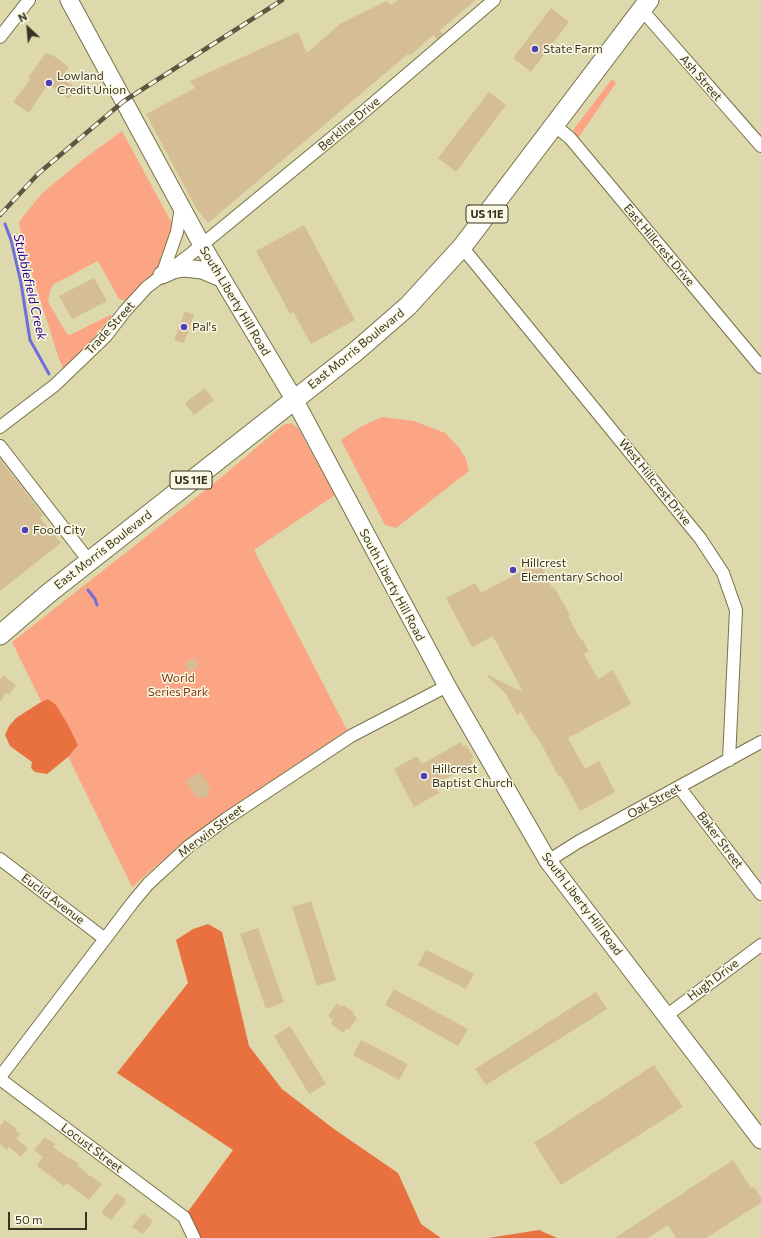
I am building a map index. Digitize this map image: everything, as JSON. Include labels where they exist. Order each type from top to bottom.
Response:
[{"type":"main road","name":"East Morris Boulevard","points":[[0,635],[89,561],[354,353],[408,306],[462,247],[645,5]]},
{"type":"street","points":[[0,37],[28,0]]},
{"type":"street","name":"South Liberty Hill Road","points":[[69,0],[202,245],[294,399],[447,686],[548,861],[761,1140]]},
{"type":"street","name":"Berkline Drive","points":[[202,245],[360,114],[494,0]]},
{"type":"street","name":"Ash Street","points":[[645,5],[761,146]]},
{"type":"street","name":"East Hillcrest Drive","points":[[554,125],[570,138],[761,367]]},
{"type":"street","points":[[162,275],[177,232],[181,207]]},
{"type":"street","name":"Trade Street","points":[[0,427],[55,385],[105,337],[125,311],[147,287],[202,245]]},
{"type":"street","name":"West Hillcrest Drive","points":[[462,247],[700,538],[723,573],[736,610],[729,760]]},
{"type":"street","points":[[162,275],[173,270],[184,268],[202,270],[221,278]]},
{"type":"street","points":[[0,446],[89,561]]},
{"type":"street","name":"Merwin Street","points":[[0,1078],[148,884],[189,846],[246,805],[351,736],[447,686]]},
{"type":"street","name":"Oak Street","points":[[548,861],[578,842],[761,742]]},
{"type":"street","name":"Baker Street","points":[[679,787],[761,894]]},
{"type":"street","name":"Euclid Avenue","points":[[0,860],[105,939]]},
{"type":"street","name":"Hugh Drive","points":[[666,1016],[761,945]]},
{"type":"street","name":"Locust Street","points":[[0,1078],[184,1218],[194,1238]]},
{"type":"green space","points":[[612,79],[616,83],[578,138],[574,134],[573,130]]},
{"type":"green space","points":[[122,131],[174,227],[159,271],[126,300],[119,299],[98,261],[54,284],[50,291],[48,302],[67,334],[70,335],[110,315],[112,316],[77,357],[63,368],[24,249],[19,222],[42,193],[85,158]]},
{"type":"green space","points":[[382,417],[414,421],[445,433],[460,449],[466,459],[469,471],[396,528],[385,525],[341,440],[362,426]]},
{"type":"green space","name":"World Series Park","points":[[291,423],[298,428],[335,495],[254,550],[347,730],[187,839],[132,887],[12,642],[218,480],[283,425]]},
{"type":"shaded area","points":[[48,699],[56,705],[78,745],[68,757],[47,774],[35,772],[31,768],[32,762],[10,746],[5,735],[9,726],[16,718]]},
{"type":"shaded area","points":[[208,924],[222,932],[249,1046],[282,1089],[334,1129],[398,1173],[421,1224],[441,1238],[194,1238],[184,1217],[233,1150],[117,1073],[188,983],[176,940],[193,929]]},
{"type":"shaded area","points":[[539,1230],[557,1238],[488,1238]]},
{"type":"building","points":[[398,0],[476,0],[440,30],[443,34],[437,39],[433,35],[410,56],[408,54],[208,223],[196,208],[146,114],[195,88],[190,81],[298,32],[307,53],[341,23],[387,1],[391,5]]},
{"type":"building","points":[[551,8],[569,22],[531,72],[513,58]]},
{"type":"building","name":"Lowland Credit Union","points":[[46,53],[51,54],[69,67],[65,72],[70,76],[66,81],[77,88],[69,99],[48,84],[29,113],[13,102],[30,80],[28,78]]},
{"type":"building","points":[[489,92],[506,105],[456,172],[438,158]]},
{"type":"building","points":[[304,225],[355,320],[311,344],[293,312],[290,314],[256,251]]},
{"type":"building","points":[[94,278],[107,301],[72,319],[59,296]]},
{"type":"building","name":"Pal's","points":[[185,311],[194,315],[184,343],[174,340]]},
{"type":"building","points":[[205,388],[214,400],[194,415],[185,403]]},
{"type":"building","name":"Food City","points":[[0,459],[43,515],[40,518],[61,543],[0,591]]},
{"type":"building","name":"Hillcrest Elementary School","points":[[539,562],[552,588],[554,587],[570,615],[568,616],[581,640],[582,639],[589,651],[584,654],[598,679],[613,670],[631,704],[568,738],[585,769],[599,761],[615,792],[580,811],[561,776],[559,777],[540,742],[535,734],[534,735],[521,712],[517,715],[506,694],[487,676],[488,675],[523,692],[493,636],[472,647],[446,598],[475,583],[481,593]]},
{"type":"building","points":[[194,658],[199,666],[190,672],[185,663]]},
{"type":"building","points":[[3,675],[16,685],[9,695],[6,693],[0,702],[0,680]]},
{"type":"building","name":"Hillcrest Baptist Church","points":[[461,742],[463,746],[466,745],[474,758],[471,759],[473,763],[435,785],[439,793],[414,807],[394,769],[417,756],[422,764]]},
{"type":"building","points":[[200,772],[211,789],[208,791],[210,794],[202,799],[200,796],[197,798],[186,781]]},
{"type":"building","points":[[311,901],[336,980],[317,986],[292,907]]},
{"type":"building","points":[[258,928],[284,1002],[266,1009],[240,934]]},
{"type":"building","points":[[426,950],[474,974],[466,989],[418,965]]},
{"type":"building","points":[[394,989],[468,1029],[458,1046],[385,1005]]},
{"type":"building","points":[[596,992],[607,1009],[486,1085],[475,1069]]},
{"type":"building","points":[[337,1003],[341,1007],[343,1005],[355,1013],[353,1015],[357,1018],[349,1030],[347,1028],[343,1033],[331,1024],[333,1020],[328,1016]]},
{"type":"building","points":[[290,1026],[326,1084],[309,1094],[274,1036]]},
{"type":"building","points":[[361,1040],[408,1064],[399,1080],[353,1055]]},
{"type":"building","points":[[654,1065],[683,1107],[561,1185],[534,1143]]},
{"type":"building","points":[[5,1120],[17,1129],[15,1131],[20,1134],[16,1139],[28,1148],[21,1157],[9,1147],[7,1150],[0,1144],[0,1126]]},
{"type":"building","points":[[45,1137],[55,1144],[53,1147],[79,1164],[78,1166],[102,1184],[89,1200],[67,1183],[64,1186],[37,1166],[43,1157],[34,1150]]},
{"type":"building","points":[[733,1160],[751,1188],[754,1187],[761,1198],[761,1203],[706,1238],[676,1238],[668,1225],[648,1238],[615,1238]]},
{"type":"building","points":[[117,1193],[125,1199],[124,1201],[126,1202],[111,1220],[101,1212]]},
{"type":"building","points":[[144,1214],[152,1220],[152,1223],[143,1234],[132,1227],[141,1215],[142,1216]]},
{"type":"waterway","name":"Stubblefield Creek","points":[[5,224],[11,240],[21,283],[30,340],[49,374]]},
{"type":"waterway","name":"Stubblefield Creek","points":[[88,590],[95,599],[97,605]]},
{"type":"railway","points":[[0,215],[39,173],[124,101],[282,0]]},
{"type":"place","name":"State Farm","points":[[535,49]]},
{"type":"place","name":"Lowland Credit Union","points":[[49,83]]},
{"type":"place","name":"Pal's","points":[[184,327]]},
{"type":"place","name":"Food City","points":[[25,530]]},
{"type":"place","name":"Hillcrest Elementary School","points":[[513,570]]},
{"type":"place","name":"Hillcrest Baptist Church","points":[[424,776]]}]
